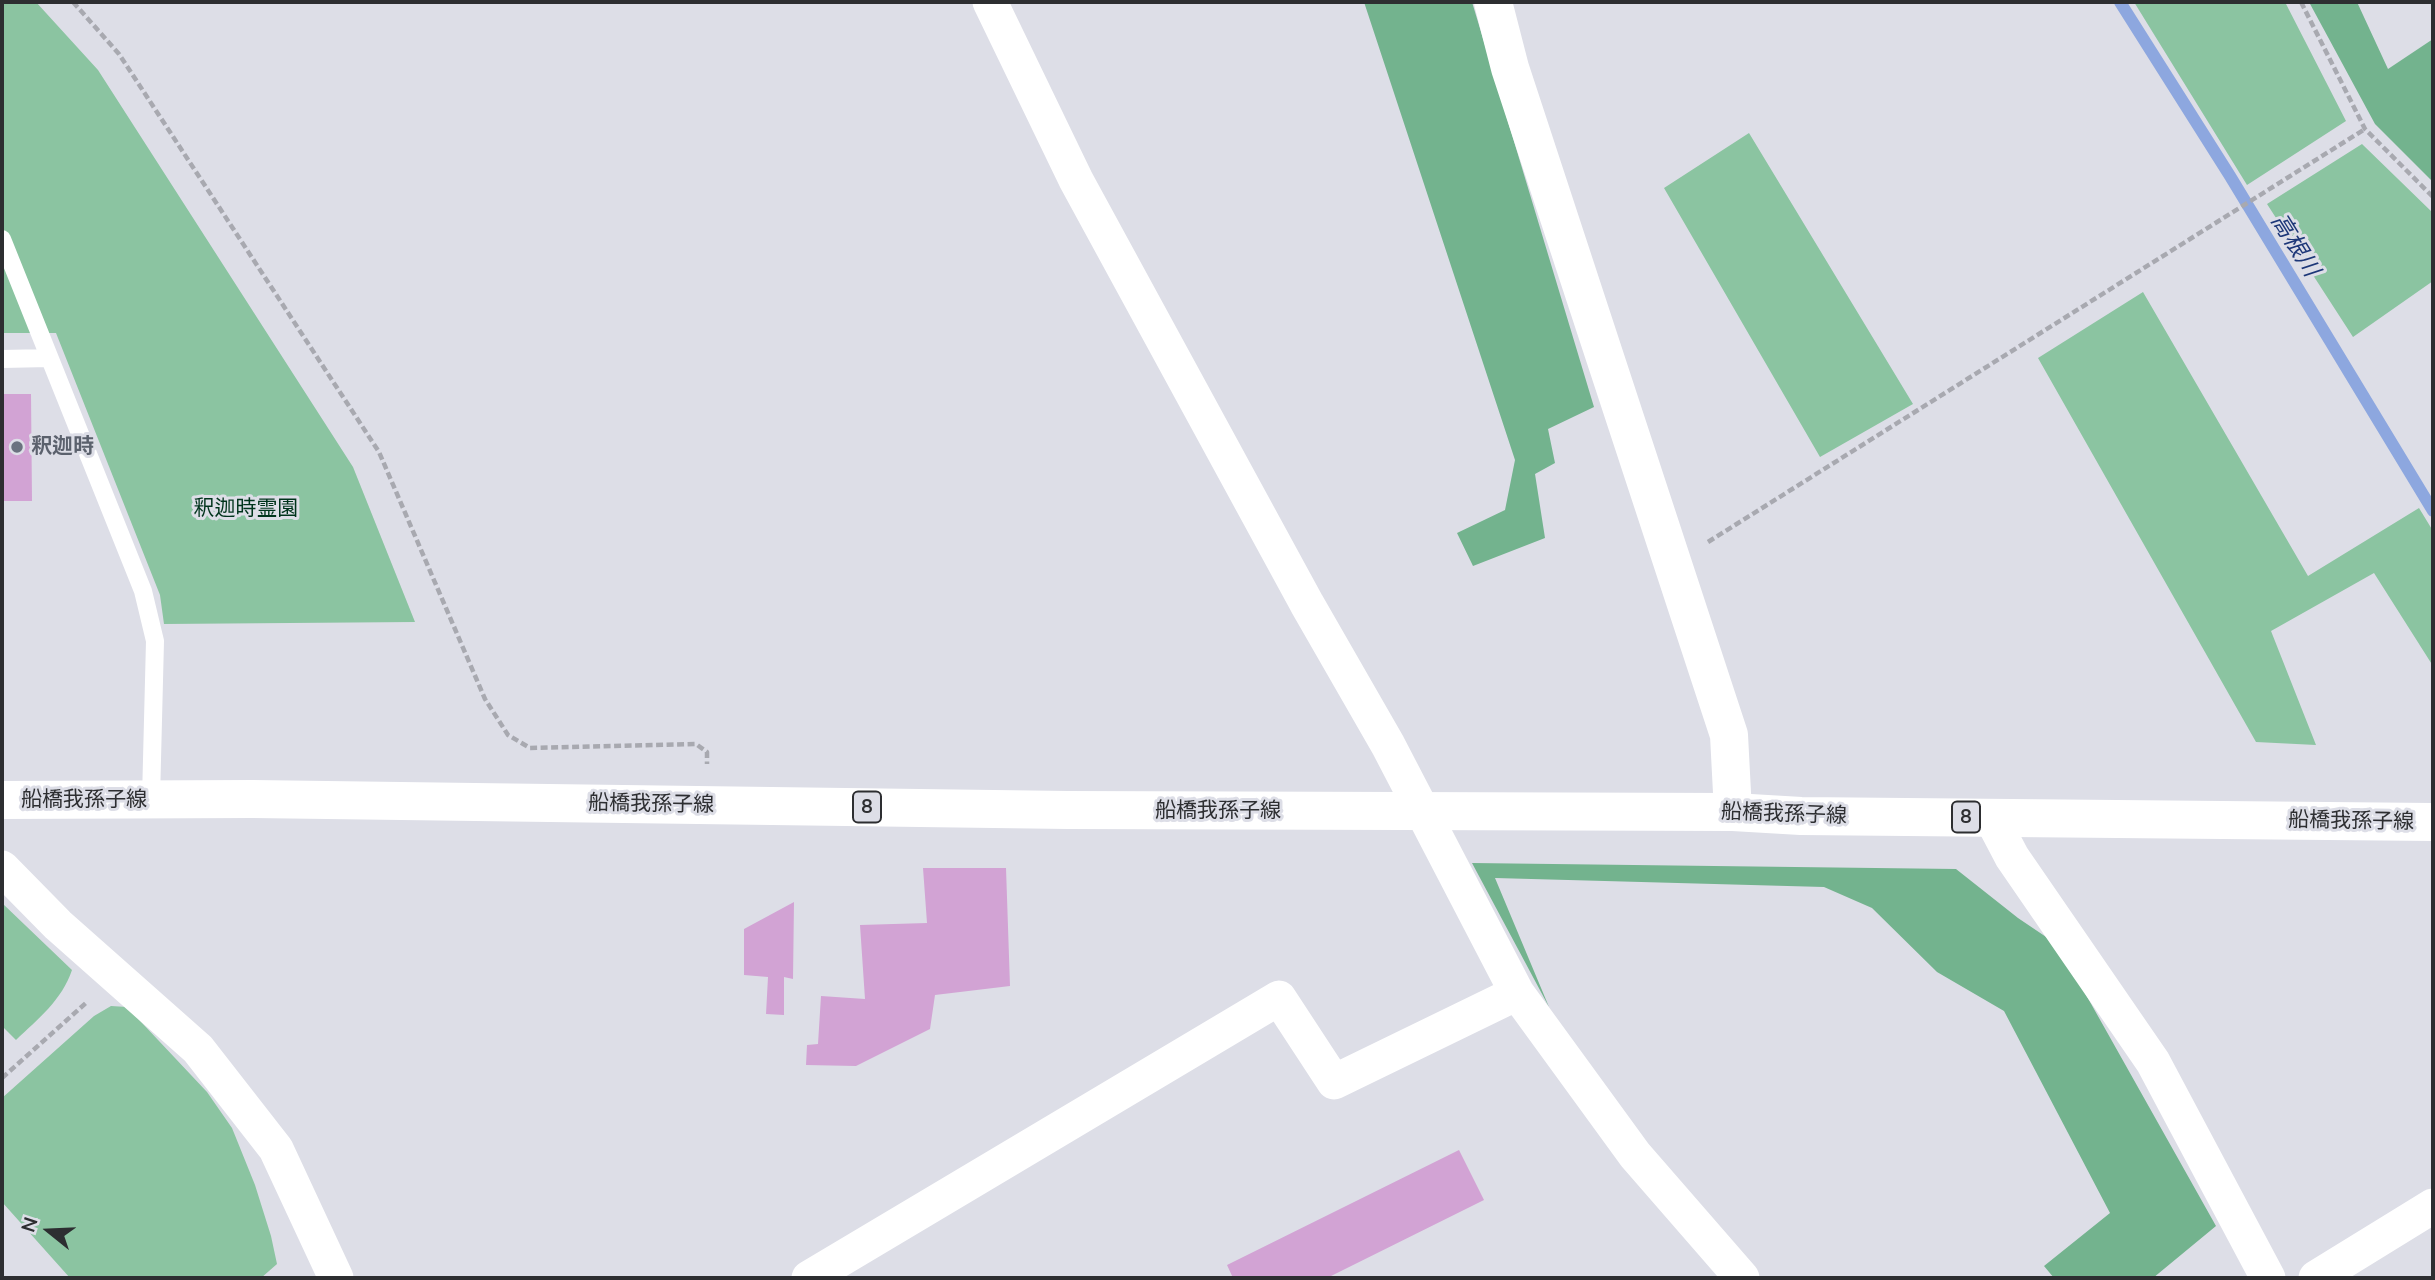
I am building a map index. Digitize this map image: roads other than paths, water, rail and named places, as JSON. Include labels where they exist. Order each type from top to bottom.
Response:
[{"type":"main road","points":[[1493,2],[1510,68],[1729,735],[1733,812]]},
{"type":"main road","name":"船橋我孫子線","points":[[2,800],[151,799],[1422,813],[1733,812],[1801,816],[2433,822]]},
{"type":"street","points":[[990,2],[1076,180],[1307,604],[1388,745],[1517,993],[1636,1155],[1742,1278]]},
{"type":"street","points":[[1991,817],[2012,857],[2153,1062],[2268,1278]]},
{"type":"street","points":[[2,868],[58,925],[198,1049],[276,1149],[336,1278]]},
{"type":"street","points":[[809,1278],[1279,998],[1334,1082],[1517,993]]},
{"type":"street","points":[[2316,1278],[2433,1206]]},
{"type":"lane","points":[[2,239],[146,603],[155,641],[151,799]]},
{"type":"lane","points":[[2,359],[49,358]]},
{"type":"waterway","name":"高根川","points":[[2120,2],[2230,176],[2433,511]]},
{"type":"place","name":"釈迦時","points":[[17,447]]},
{"type":"park label","name":"釈迦時霊園","points":[[246,509]]}]
